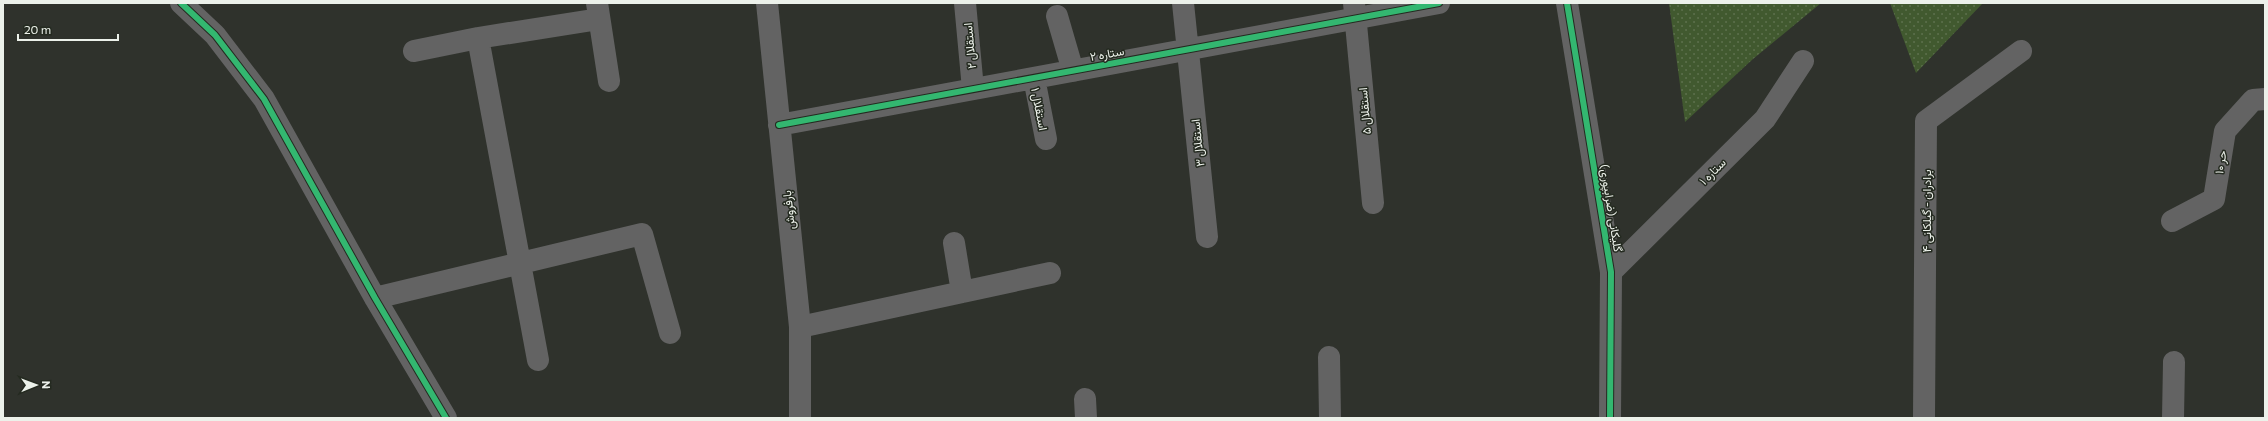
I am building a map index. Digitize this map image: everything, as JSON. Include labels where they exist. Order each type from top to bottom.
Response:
[{"type":"street","points":[[181,3],[215,35],[264,99],[375,298],[446,418]]},
{"type":"street","name":"بارفروش","points":[[767,3],[800,327],[800,418]]},
{"type":"street","name":"استقلال ۲","points":[[965,3],[973,89]]},
{"type":"street","name":"استقلال ۳","points":[[1183,3],[1207,237]]},
{"type":"street","name":"ستاره ۲","points":[[779,125],[1188,49],[1355,11],[1439,3]]},
{"type":"street","name":"گلیکانی (ضرابپوری)","points":[[1567,3],[1611,272],[1610,418]]},
{"type":"street","points":[[414,51],[598,11],[609,80]]},
{"type":"street","name":"استقلال ۵","points":[[1355,11],[1373,203]]},
{"type":"street","points":[[1057,16],[1073,71]]},
{"type":"street","points":[[478,38],[538,360]]},
{"type":"street","name":"برادران - گیلکانی ۴","points":[[1924,418],[1926,121],[2021,51]]},
{"type":"street","name":"ستاره ۱","points":[[1611,272],[1765,119],[1803,62]]},
{"type":"street","name":"استقلال ۱","points":[[1034,78],[1046,139]]},
{"type":"street","name":"حر ۱۰","points":[[2172,221],[2214,199],[2225,131],[2253,100],[2265,99]]},
{"type":"street","points":[[375,298],[642,234],[670,333]]},
{"type":"street","points":[[954,243],[962,292]]},
{"type":"street","points":[[800,327],[1050,273]]},
{"type":"street","points":[[1329,356],[1330,418]]},
{"type":"street","points":[[2173,418],[2174,362]]},
{"type":"green space","points":[[1669,3],[1821,3],[1753,59],[1685,122]]},
{"type":"green space","points":[[1890,3],[1983,3],[1916,73]]},
{"type":"cycle path","points":[[181,3],[215,35],[264,99],[375,298],[446,418]]},
{"type":"cycle path","points":[[779,125],[1439,3]]},
{"type":"cycle path","points":[[1567,3],[1611,272],[1610,418]]}]
